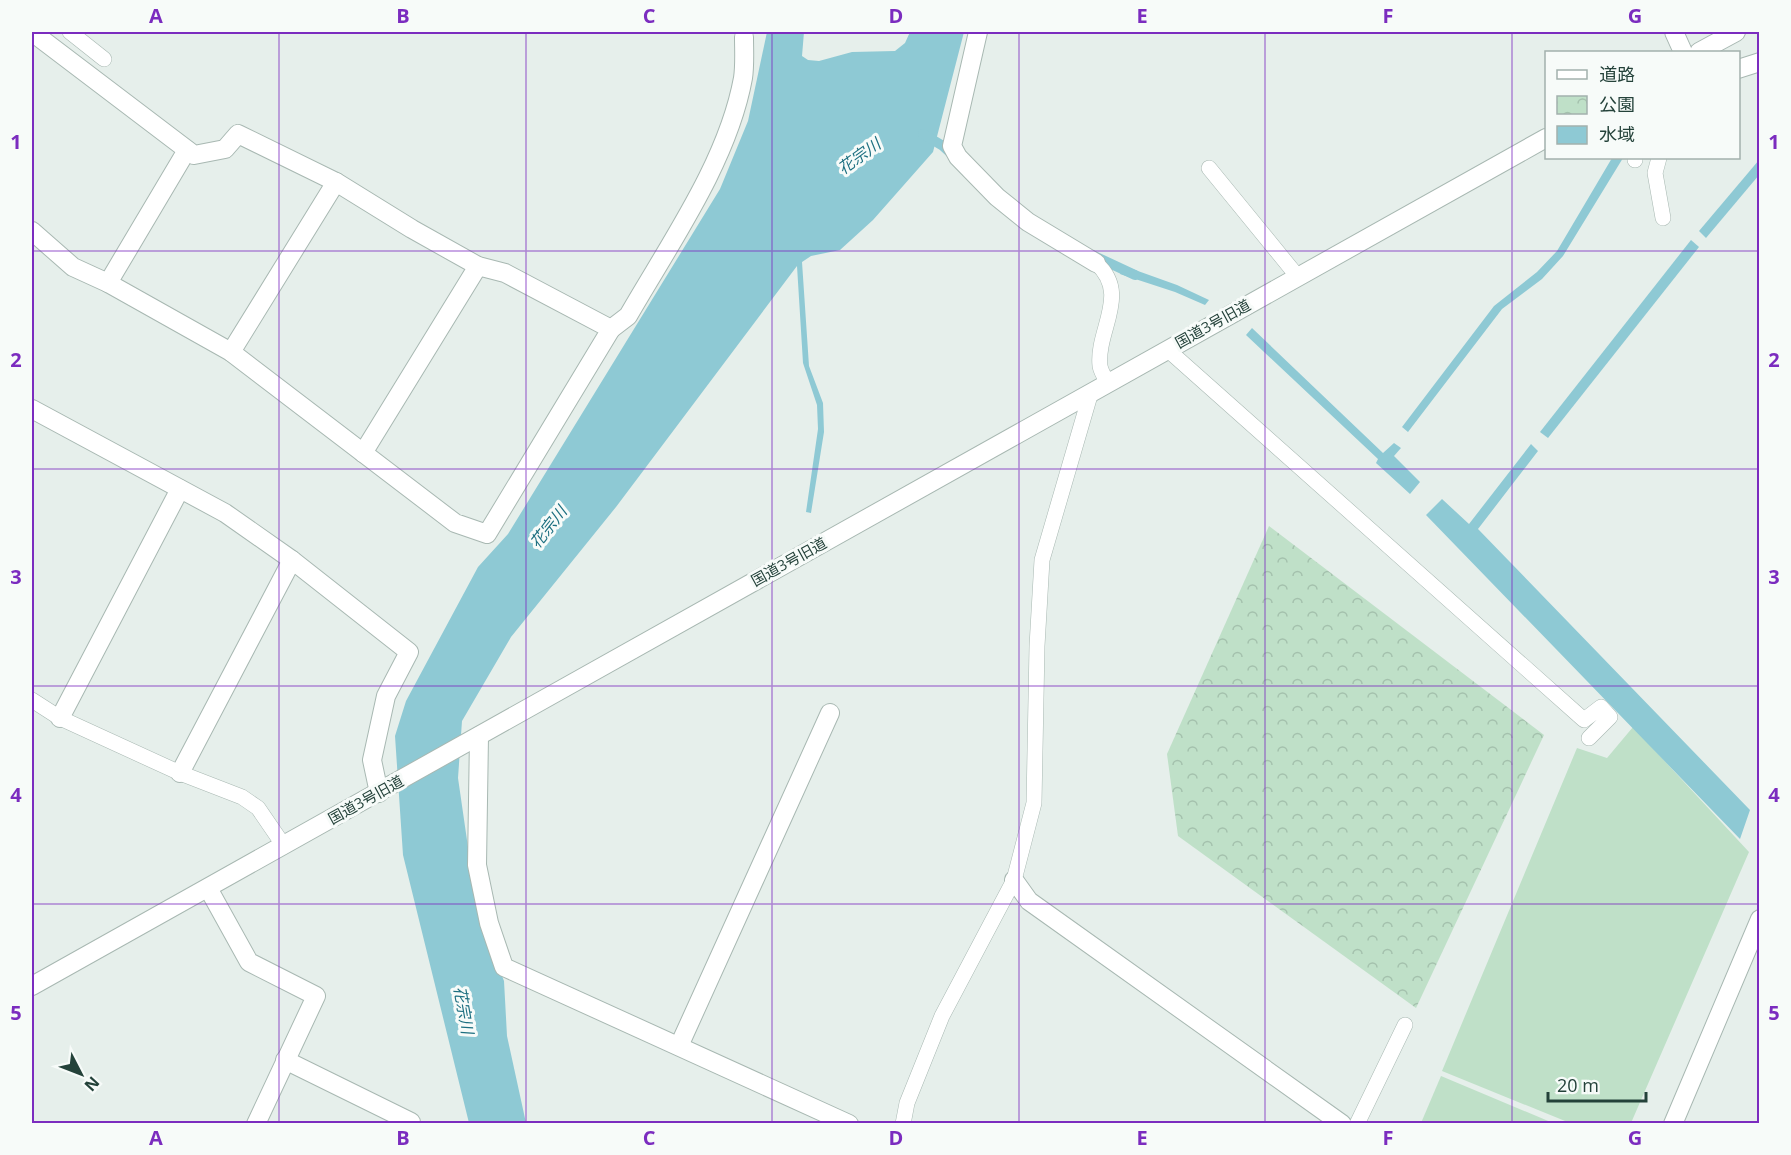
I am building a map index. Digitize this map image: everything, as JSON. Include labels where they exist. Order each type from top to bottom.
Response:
[{"type":"street","points":[[32,32],[194,155],[225,149],[238,134],[336,182],[412,230],[478,266],[505,273],[611,329]]},
{"type":"street","points":[[978,32],[952,146],[958,157],[997,197],[1028,222],[1096,263]]},
{"type":"street","points":[[1674,32],[1683,51]]},
{"type":"street","points":[[1701,51],[1736,32]]},
{"type":"street","points":[[32,231],[73,267],[108,283],[231,352],[455,523],[487,534],[611,329],[628,316],[696,198],[724,144],[743,77],[742,34]]},
{"type":"street","points":[[1740,68],[1760,62]]},
{"type":"street","name":"国道3号旧道","points":[[32,986],[1545,139]]},
{"type":"street","points":[[108,283],[187,150]]},
{"type":"street","points":[[231,352],[336,182]]},
{"type":"street","points":[[363,453],[478,266]]},
{"type":"street","points":[[32,409],[225,513],[292,560],[409,652],[386,696],[372,760],[383,791]]},
{"type":"street","points":[[60,718],[180,489]]},
{"type":"street","points":[[180,773],[292,560]]},
{"type":"street","points":[[679,1046],[830,713]]},
{"type":"street","points":[[475,739],[477,865],[489,923],[504,967],[679,1046],[819,1118],[849,1124]]},
{"type":"street","points":[[1014,880],[1029,901],[1342,1124]]},
{"type":"street","points":[[208,888],[249,962],[316,996],[256,1124]]},
{"type":"street","points":[[1673,1124],[1760,919]]},
{"type":"street","points":[[285,1060],[411,1122]]},
{"type":"lane","points":[[70,32],[104,59]]},
{"type":"lane","points":[[1659,159],[1655,173],[1663,218]]},
{"type":"lane","points":[[1209,168],[1298,277]]},
{"type":"lane","points":[[1096,263],[1106,271],[1112,290],[1112,306],[1100,368],[1108,383]]},
{"type":"lane","points":[[1168,350],[1584,720],[1601,707],[1610,717],[1589,738]]},
{"type":"lane","points":[[903,1124],[907,1104],[942,1016],[1014,880],[1034,803],[1036,646],[1041,560],[1091,393]]},
{"type":"lane","points":[[32,700],[60,718],[180,773],[242,797],[258,808],[284,846]]},
{"type":"lane","points":[[1358,1124],[1405,1025]]},
{"type":"green space","points":[[1269,526],[1544,735],[1416,1008],[1178,836],[1167,754]]},
{"type":"green space","points":[[1633,727],[1749,852],[1631,1123],[1570,1123],[1442,1071],[1577,748],[1607,758]]},
{"type":"green space","points":[[1441,1076],[1553,1123],[1421,1123]]},
{"type":"water","name":"花宗川","points":[[767,32],[804,32],[802,56],[808,60],[819,61],[852,52],[895,51],[905,43],[910,32],[964,32],[933,152],[873,220],[840,250],[811,256],[802,262],[809,366],[823,403],[824,432],[811,513],[806,512],[818,429],[817,405],[803,363],[797,266],[616,507],[511,637],[462,721],[458,778],[470,861],[484,929],[504,981],[507,1036],[526,1123],[469,1123],[403,855],[395,736],[406,701],[478,567],[508,534],[720,189],[748,121]]},
{"type":"water","points":[[1611,159],[1622,159],[1563,256],[1542,279],[1502,309],[1408,432],[1402,427],[1494,306],[1537,272],[1557,251]]},
{"type":"water","points":[[1759,160],[1759,175],[1706,238],[1699,231]]},
{"type":"water","points":[[1691,240],[1699,247],[1548,438],[1540,432]]},
{"type":"water","points":[[1124,266],[1177,285],[1209,300],[1205,305],[1175,292],[1120,274]]},
{"type":"water","points":[[1252,328],[1383,453],[1394,443],[1401,448],[1394,456],[1420,482],[1410,494],[1376,463],[1378,459],[1246,335]]},
{"type":"water","points":[[1531,444],[1538,451],[1478,529],[1750,810],[1740,839],[1426,515],[1442,499],[1469,524]]},
{"type":"waterway","points":[[923,134],[954,156]]},
{"type":"waterway","points":[[1092,255],[1135,275]]}]
